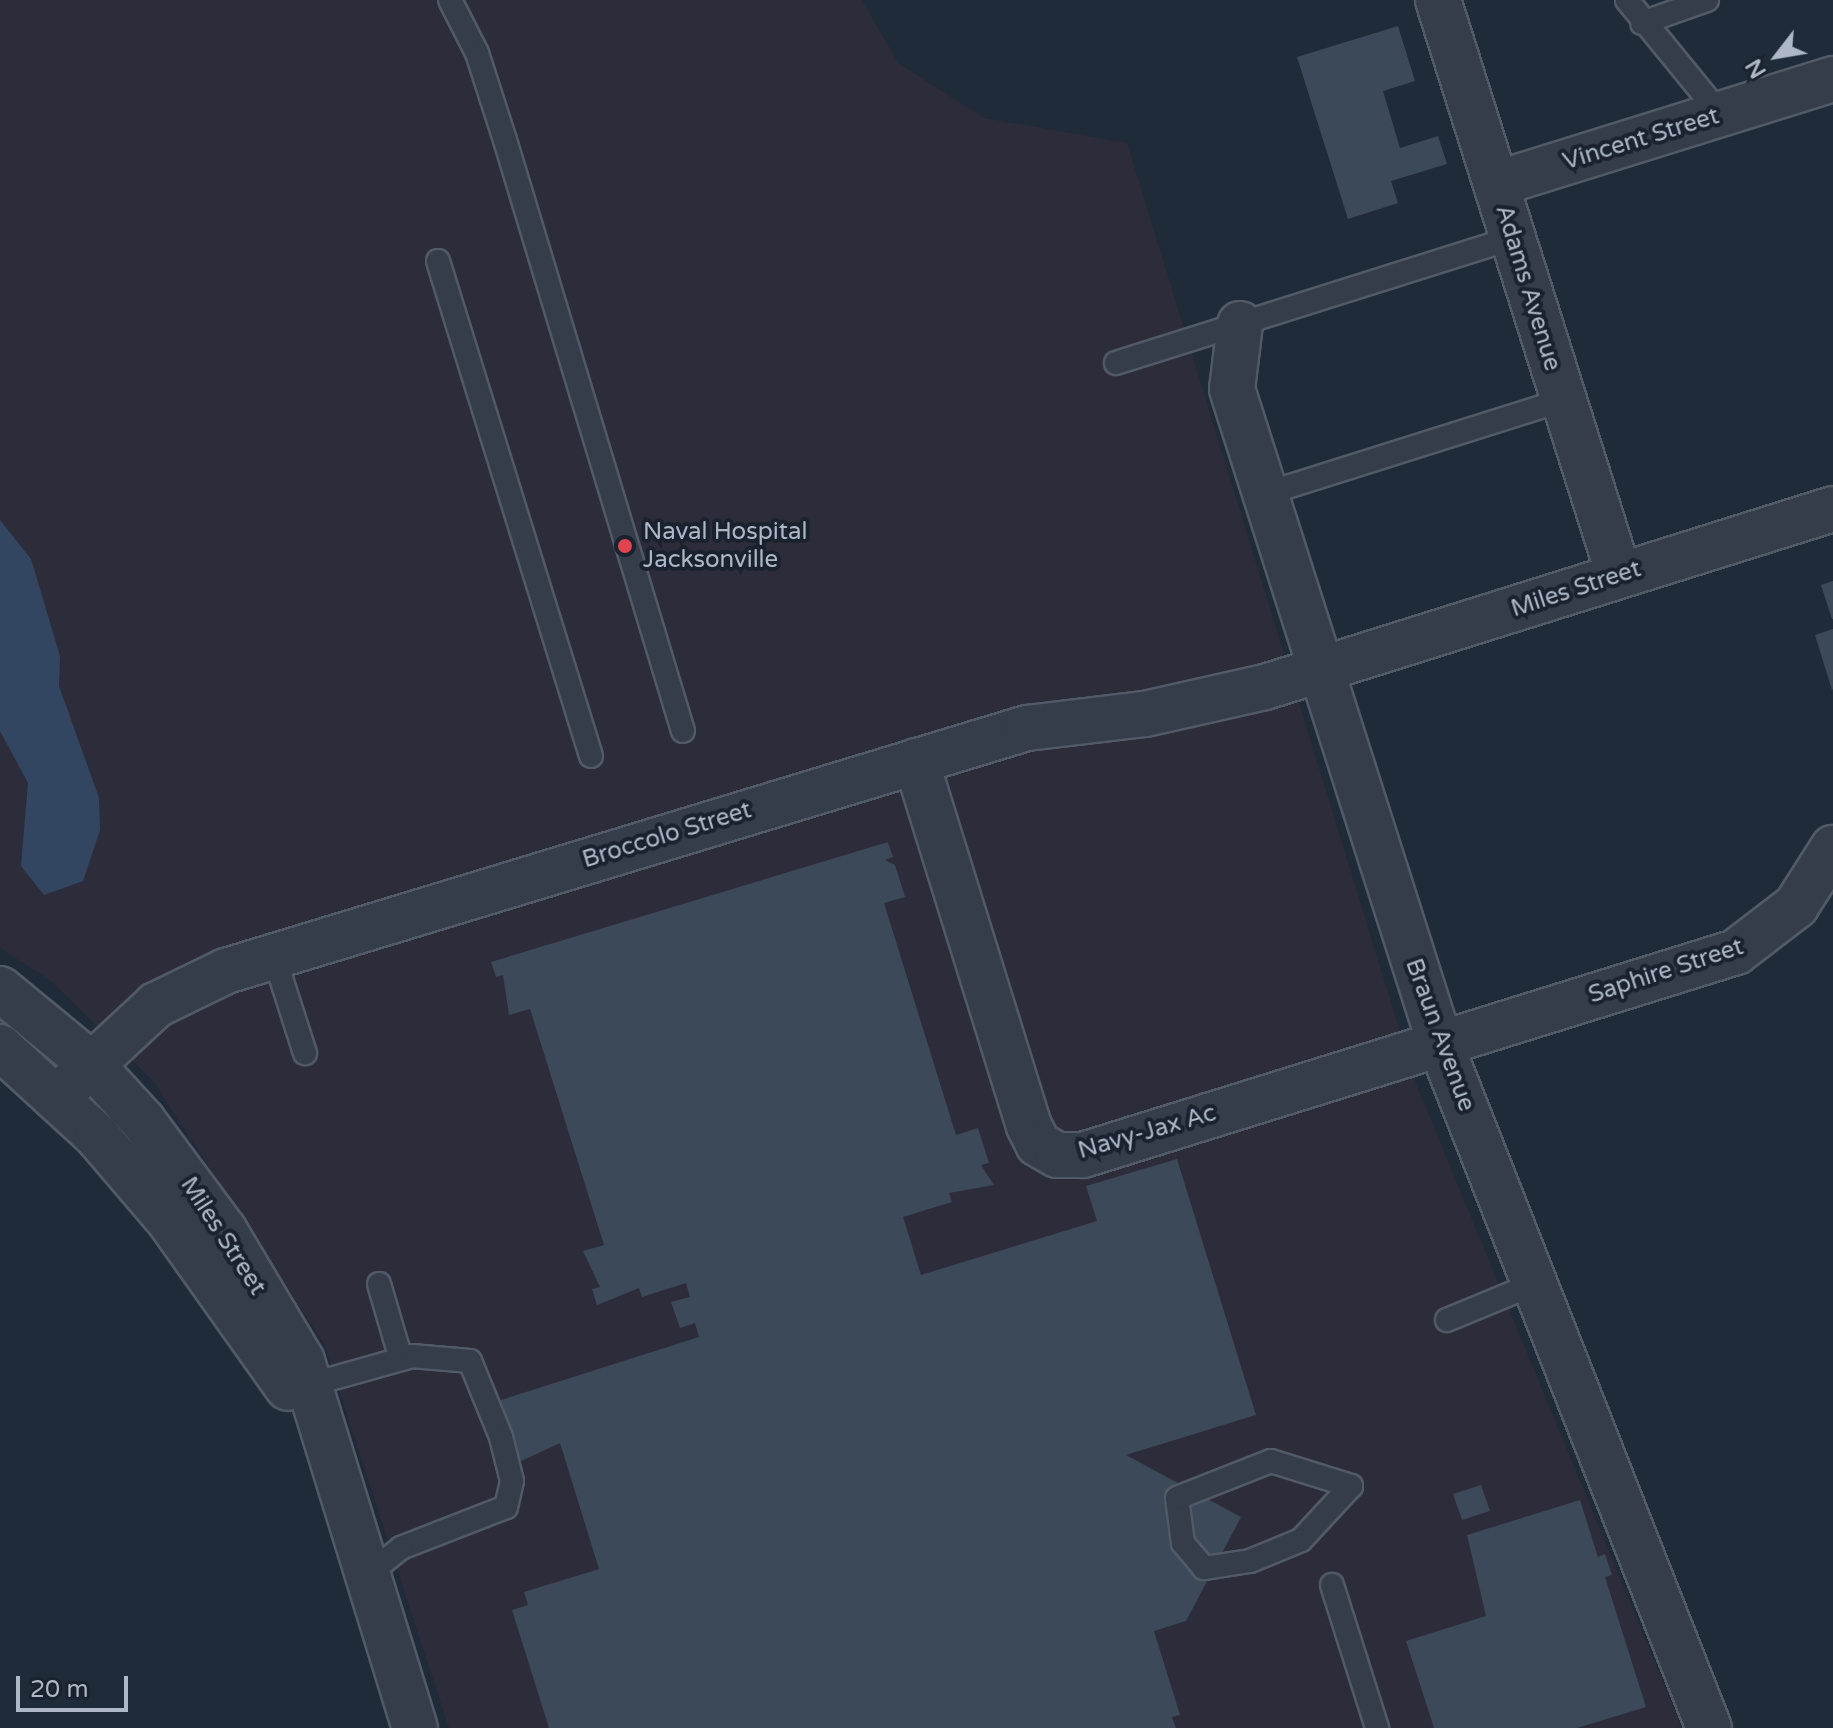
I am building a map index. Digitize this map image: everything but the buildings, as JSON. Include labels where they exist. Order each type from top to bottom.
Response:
[{"type":"street","name":"Adams Avenue","points":[[1438,0],[1619,575]]},
{"type":"street","name":"Vincent Street","points":[[1496,184],[1833,79]]},
{"type":"street","name":"Braun Avenue","points":[[1240,324],[1232,389],[1440,1043],[1709,1728]]},
{"type":"street","name":"Miles Street","points":[[1319,670],[1833,509]]},
{"type":"street","name":"Broccolo Street","points":[[56,1098],[156,1005],[274,956],[1027,728],[1145,714],[1319,670]]},
{"type":"street","name":"Navy-Jax Ac","points":[[916,761],[1015,1082],[1038,1144],[1057,1155],[1083,1155],[1505,1023]]},
{"type":"street","name":"Saphire Street","points":[[1505,1023],[1736,952],[1796,906],[1833,848]]},
{"type":"street","name":"Miles Street","points":[[0,989],[91,1064],[224,1230],[309,1385],[415,1728]]},
{"type":"street","name":"Miles Street","points":[[0,1047],[56,1098],[168,1219],[320,1427]]},
{"type":"lane","points":[[450,0],[505,140],[683,731]]},
{"type":"lane","points":[[1627,0],[1642,23],[1720,114]]},
{"type":"lane","points":[[1642,23],[1707,0]]},
{"type":"lane","points":[[1116,363],[1512,238]]},
{"type":"lane","points":[[438,261],[591,756]]},
{"type":"lane","points":[[1265,494],[1563,400]]},
{"type":"lane","points":[[274,956],[305,1053]]},
{"type":"lane","points":[[379,1284],[401,1359]]},
{"type":"lane","points":[[1447,1320],[1534,1284]]},
{"type":"lane","points":[[309,1385],[431,1353],[470,1361],[482,1379],[512,1481],[506,1507],[492,1517],[401,1548],[367,1575]]},
{"type":"lane","points":[[1271,1461],[1351,1486],[1301,1540],[1222,1569],[1195,1562],[1175,1522],[1177,1498],[1191,1487],[1271,1461]]},
{"type":"lane","points":[[1332,1585],[1377,1728]]},
{"type":"shaded area","name":"Naval Hospital Jacksonville","points":[[0,0],[862,0],[898,63],[984,118],[1127,143],[1416,1084],[1682,1728],[449,1728],[324,1344],[153,1081],[51,981],[0,948]]},
{"type":"water","points":[[0,520],[31,559],[60,656],[59,686],[99,798],[100,830],[83,881],[44,895],[21,866],[28,783],[0,731]]},
{"type":"place","name":"Naval Hospital Jacksonville","points":[[625,546]]}]
